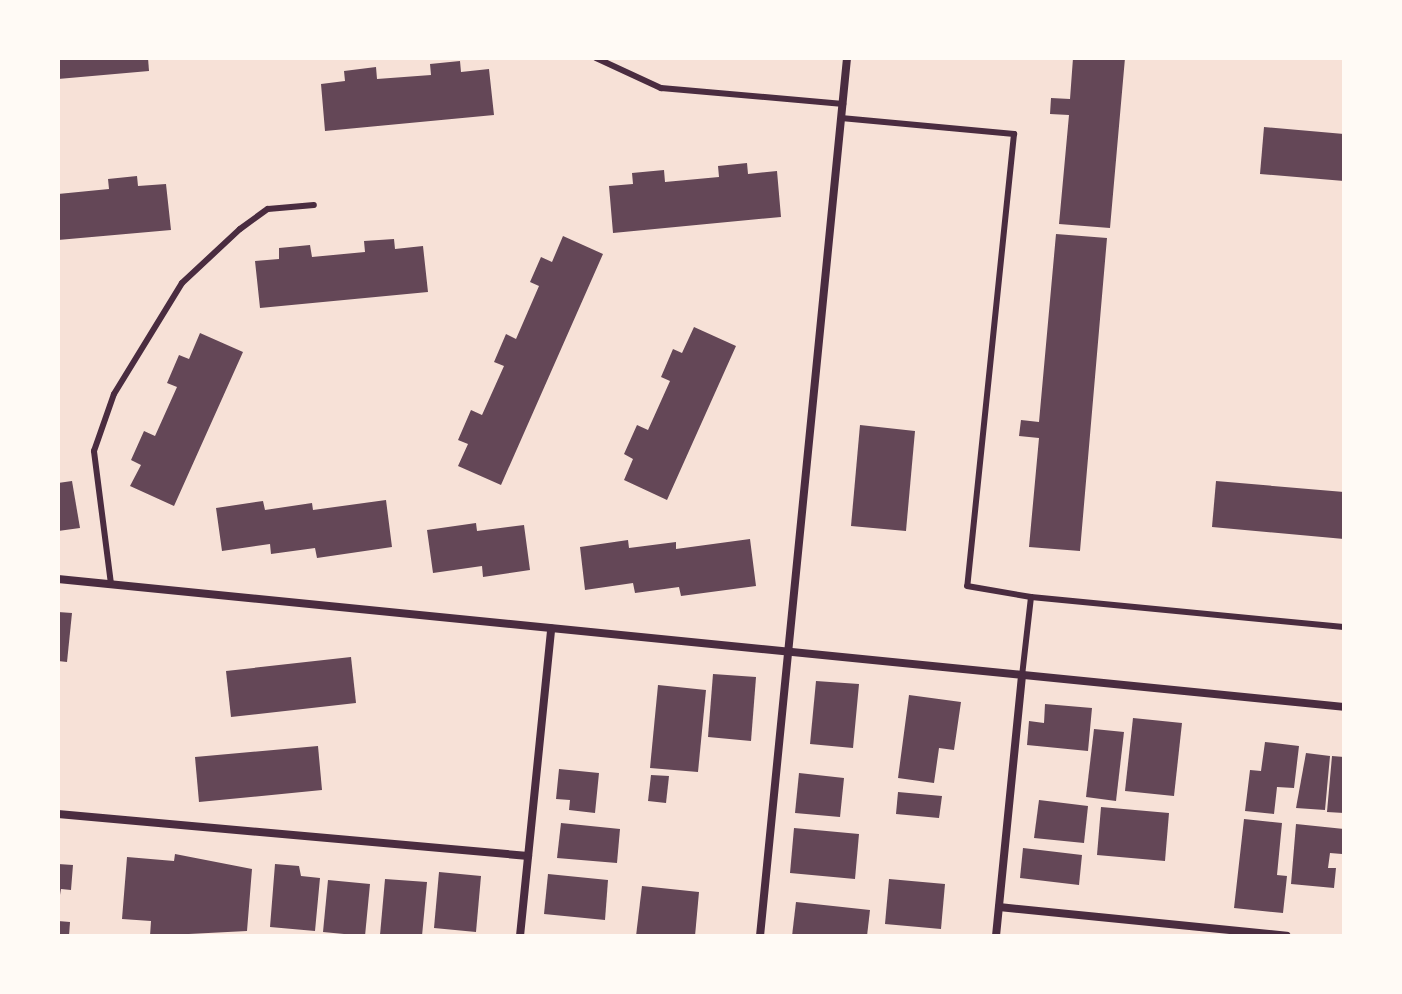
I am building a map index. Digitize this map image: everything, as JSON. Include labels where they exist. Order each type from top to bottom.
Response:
[{"type":"street","points":[[760,936],[847,58]]},
{"type":"street","points":[[58,579],[1344,707]]},
{"type":"street","points":[[520,936],[551,629]]},
{"type":"street","points":[[996,936],[1022,676]]},
{"type":"street","points":[[58,814],[528,856]]},
{"type":"street","points":[[999,907],[1287,936]]},
{"type":"lane","points":[[596,58],[661,88],[843,104]]},
{"type":"lane","points":[[841,118],[1014,134],[967,586],[1031,597],[1344,627]]},
{"type":"lane","points":[[111,584],[94,451],[114,394],[182,283],[228,240],[268,209],[314,205]]},
{"type":"lane","points":[[1022,676],[1031,597]]},
{"type":"building","points":[[58,58],[148,58],[149,71],[58,79]]},
{"type":"building","points":[[1073,58],[1125,58],[1110,228],[1059,224],[1069,115],[1050,114],[1051,98],[1070,99]]},
{"type":"building","points":[[460,61],[461,72],[489,69],[494,115],[325,131],[321,84],[345,81],[344,71],[376,67],[377,79],[431,75],[430,64]]},
{"type":"building","points":[[1264,127],[1344,134],[1344,181],[1260,174]]},
{"type":"building","points":[[747,163],[748,174],[777,171],[781,217],[613,233],[609,186],[633,184],[632,173],[664,170],[665,182],[719,177],[718,166]]},
{"type":"building","points":[[137,176],[138,186],[166,184],[171,230],[58,240],[58,194],[109,189],[108,179]]},
{"type":"building","points":[[1056,234],[1107,238],[1080,551],[1029,547],[1039,438],[1019,436],[1021,420],[1039,422]]},
{"type":"building","points":[[563,236],[603,254],[501,485],[458,466],[468,444],[458,440],[471,410],[482,415],[504,366],[494,362],[506,334],[516,339],[539,286],[530,282],[541,257],[552,262]]},
{"type":"building","points":[[394,239],[395,249],[423,246],[428,292],[260,308],[255,261],[279,259],[279,248],[310,245],[312,257],[365,252],[364,241]]},
{"type":"building","points":[[694,327],[736,346],[667,500],[624,480],[633,459],[624,454],[637,425],[648,430],[670,381],[661,377],[673,349],[682,353]]},
{"type":"building","points":[[200,333],[243,352],[174,506],[130,486],[141,465],[131,460],[144,431],[155,436],[177,387],[167,383],[179,355],[189,359]]},
{"type":"building","points":[[860,425],[915,431],[906,531],[851,526]]},
{"type":"building","points":[[72,481],[80,528],[58,531],[58,483]]},
{"type":"building","points":[[1216,481],[1344,492],[1344,539],[1212,527]]},
{"type":"building","points":[[386,500],[392,547],[317,558],[315,548],[271,554],[270,544],[222,551],[216,508],[263,501],[265,510],[312,503],[313,510]]},
{"type":"building","points":[[476,523],[477,531],[524,525],[530,570],[483,577],[482,566],[433,573],[427,530]]},
{"type":"building","points":[[750,539],[756,586],[681,596],[679,587],[635,593],[633,583],[585,590],[580,547],[628,540],[629,548],[676,542],[676,549]]},
{"type":"building","points":[[58,612],[72,613],[67,662],[58,661]]},
{"type":"building","points":[[351,657],[356,703],[231,717],[226,671]]},
{"type":"building","points":[[713,674],[756,677],[751,741],[708,737]]},
{"type":"building","points":[[816,681],[859,684],[853,748],[810,744]]},
{"type":"building","points":[[658,685],[706,690],[698,772],[650,768]]},
{"type":"building","points":[[909,695],[961,702],[954,750],[939,748],[934,783],[898,778]]},
{"type":"building","points":[[1045,704],[1092,708],[1088,751],[1027,745],[1029,721],[1044,723]]},
{"type":"building","points":[[1133,718],[1182,723],[1174,796],[1125,791]]},
{"type":"building","points":[[1094,729],[1124,732],[1116,801],[1086,797]]},
{"type":"building","points":[[1265,742],[1299,746],[1294,788],[1277,787],[1274,814],[1245,811],[1250,770],[1261,771]]},
{"type":"building","points":[[318,746],[322,790],[199,802],[195,757]]},
{"type":"building","points":[[1306,753],[1330,756],[1325,810],[1296,808]]},
{"type":"building","points":[[1332,756],[1344,757],[1344,813],[1327,812]]},
{"type":"building","points":[[559,769],[599,773],[595,813],[569,810],[570,800],[556,799]]},
{"type":"building","points":[[799,773],[844,778],[840,817],[795,813]]},
{"type":"building","points":[[651,775],[669,776],[666,803],[648,801]]},
{"type":"building","points":[[898,792],[942,796],[939,818],[896,814]]},
{"type":"building","points":[[1039,800],[1088,806],[1084,843],[1034,838]]},
{"type":"building","points":[[1101,807],[1169,813],[1165,861],[1097,855]]},
{"type":"building","points":[[1244,819],[1282,823],[1277,875],[1287,876],[1283,913],[1234,908]]},
{"type":"building","points":[[561,823],[620,829],[617,863],[557,858]]},
{"type":"building","points":[[1296,824],[1344,829],[1342,854],[1330,853],[1328,868],[1336,868],[1334,888],[1291,884]]},
{"type":"building","points":[[794,828],[859,834],[855,879],[790,873]]},
{"type":"building","points":[[1023,848],[1082,855],[1079,885],[1020,878]]},
{"type":"building","points":[[175,854],[252,869],[247,931],[150,936],[151,921],[122,919],[127,857],[174,861]]},
{"type":"building","points":[[58,864],[73,865],[71,890],[61,889],[60,895]]},
{"type":"building","points":[[275,864],[299,866],[301,876],[320,878],[315,931],[270,927]]},
{"type":"building","points":[[439,872],[481,876],[476,932],[434,928]]},
{"type":"building","points":[[548,874],[608,880],[605,920],[544,914]]},
{"type":"building","points":[[385,879],[427,882],[422,936],[380,935]]},
{"type":"building","points":[[889,879],[945,884],[941,929],[885,924]]},
{"type":"building","points":[[328,880],[370,884],[365,936],[323,932]]},
{"type":"building","points":[[642,886],[699,892],[695,936],[636,936]]},
{"type":"building","points":[[796,902],[870,910],[867,936],[792,936]]},
{"type":"building","points":[[58,921],[70,922],[69,936],[58,936]]}]
